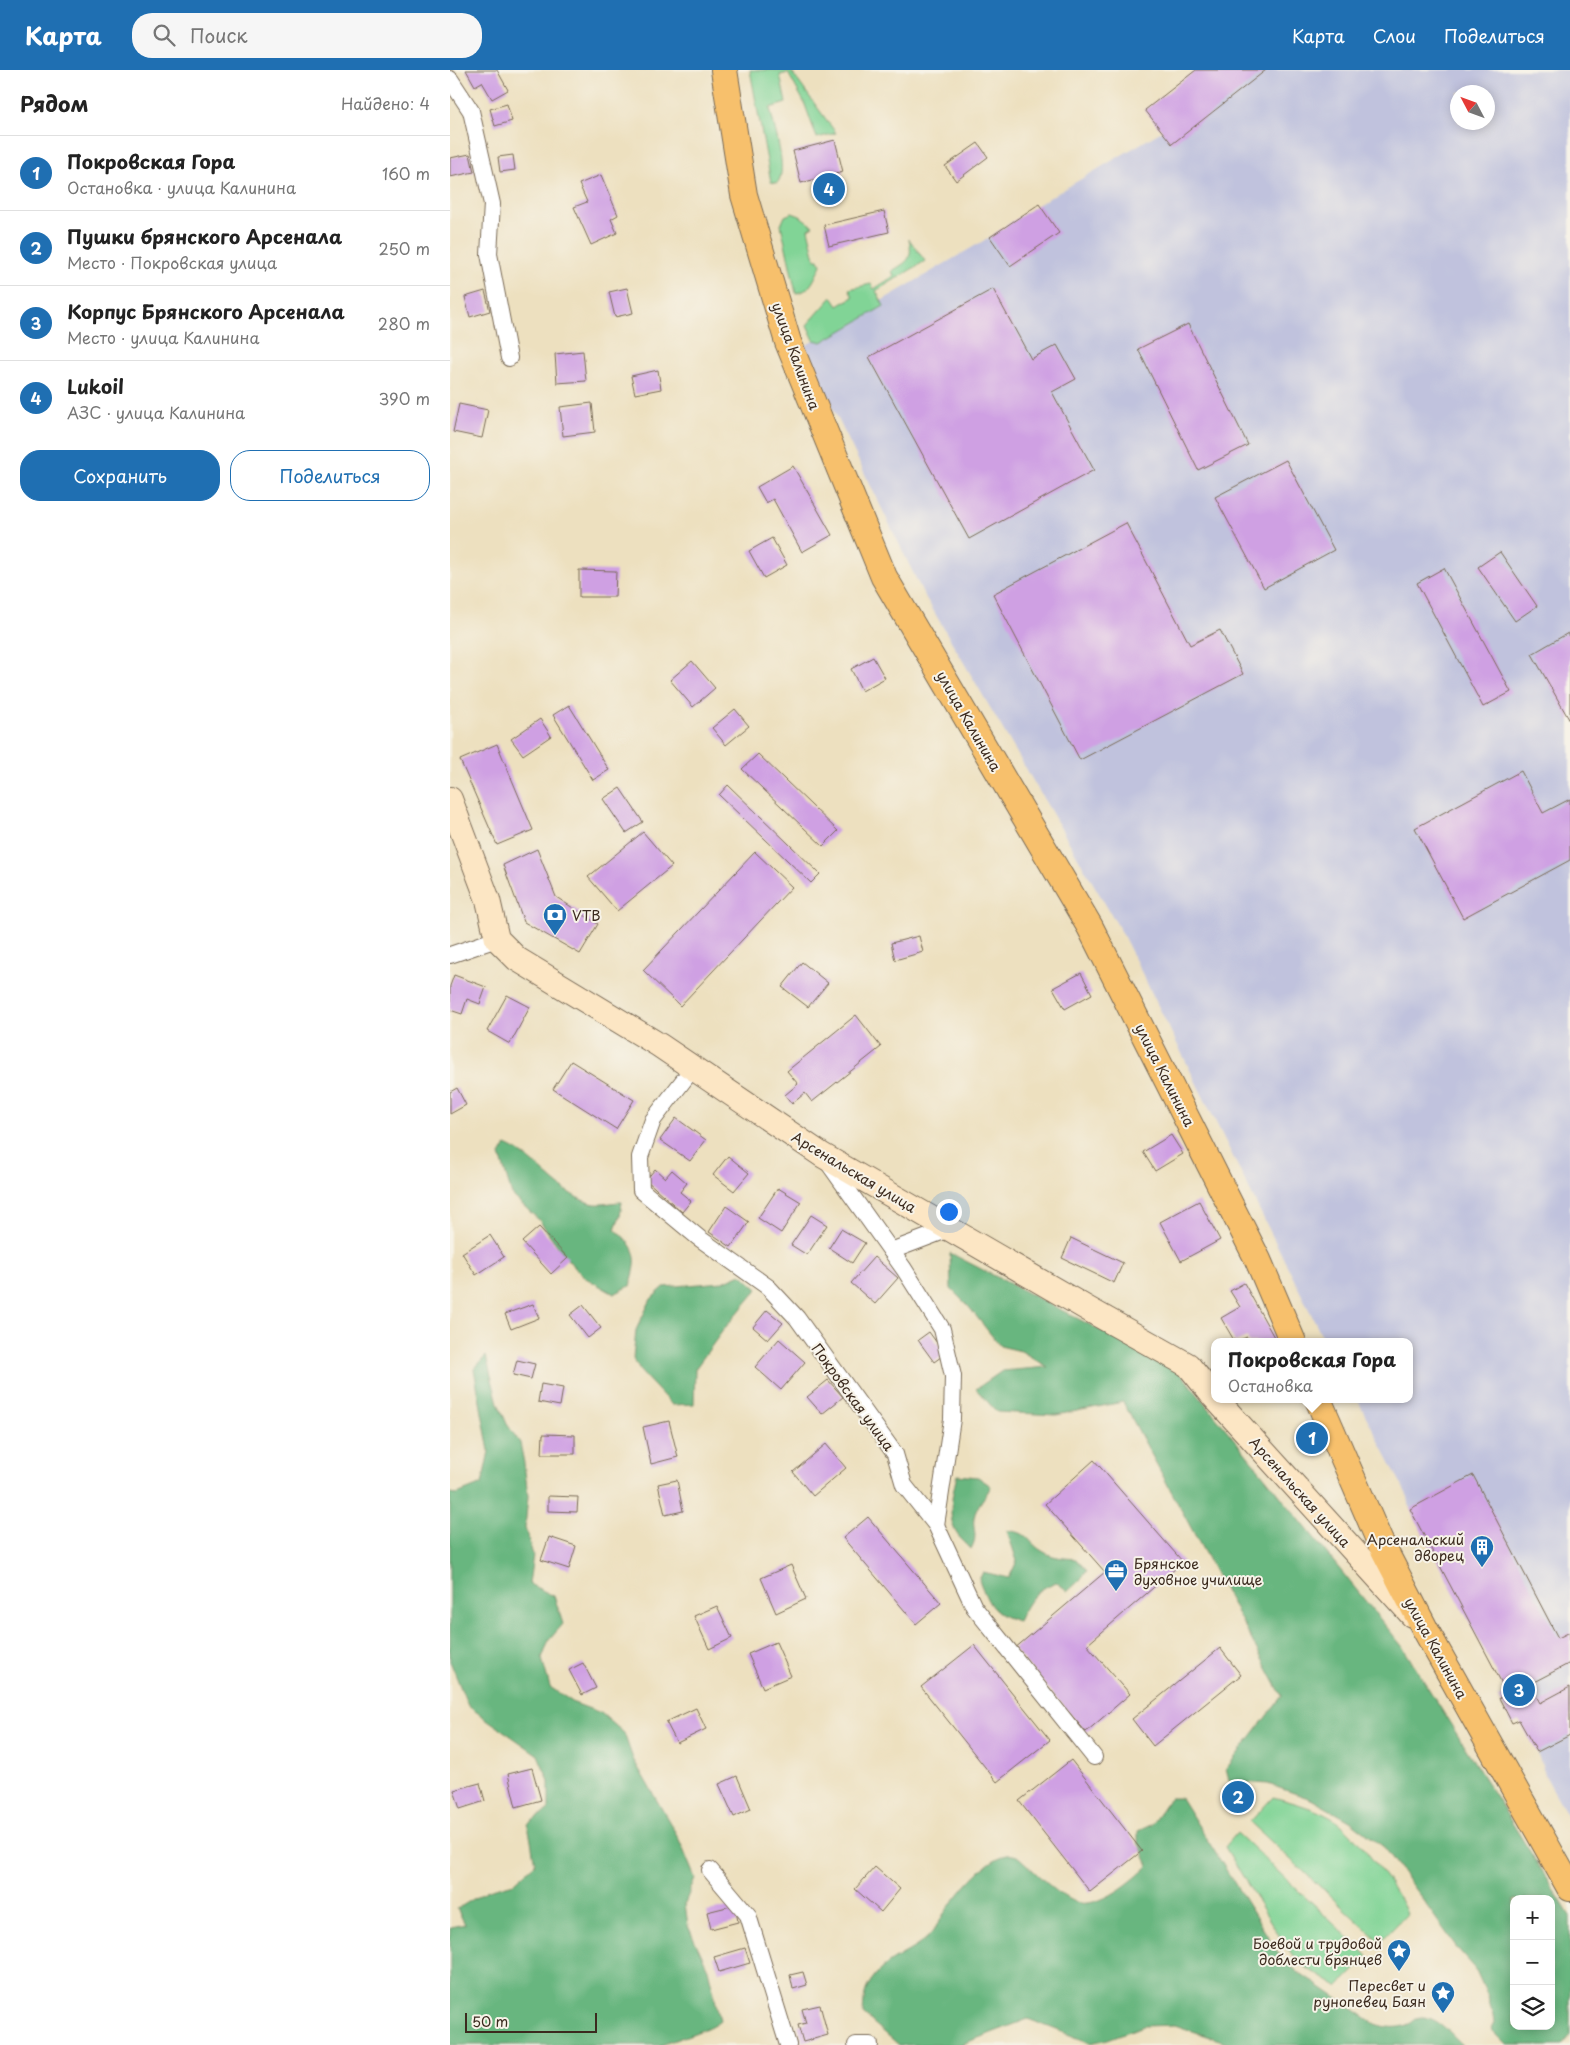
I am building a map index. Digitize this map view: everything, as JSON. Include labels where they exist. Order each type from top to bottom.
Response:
[{"type":"main road","name":"улица Калинина","points":[[724,70],[744,194],[788,342],[884,577],[1090,927],[1258,1260],[1291,1338]]},
{"type":"main road","name":"улица Калинина","points":[[1320,1403],[1380,1542],[1426,1629],[1570,1888]]},
{"type":"street","points":[[450,79],[471,111],[492,204],[489,254],[509,358]]},
{"type":"street","points":[[450,799],[488,900],[497,939],[450,955]]},
{"type":"street","name":"Арсенальская улица","points":[[497,939],[517,959],[659,1045],[822,1155],[1188,1365],[1211,1393]]},
{"type":"street","name":"Покровская улица","points":[[693,1068],[653,1120],[640,1157],[641,1190],[699,1238],[768,1287],[797,1318],[895,1454],[904,1485],[936,1525],[974,1607],[1094,1757]]},
{"type":"street","points":[[822,1155],[891,1251],[942,1330],[953,1376],[952,1419],[936,1525]]},
{"type":"street","points":[[891,1251],[949,1229]]},
{"type":"street","name":"Арсенальская улица","points":[[1220,1403],[1426,1629]]},
{"type":"street","points":[[710,1870],[748,1915],[788,2045]]},
{"type":"street","points":[[856,2045],[870,2045]]},
{"type":"shaded area","points":[[1196,70],[1570,70],[1570,1820],[1546,1777],[1537,1752],[1520,1720],[1512,1723],[1499,1698],[1507,1693],[1410,1509],[1408,1497],[1359,1403],[1413,1403],[1413,1338],[1323,1338],[1121,931],[923,593],[803,347],[990,237],[1039,204],[1162,131]]},
{"type":"green space","points":[[750,70],[790,70],[836,133],[817,138],[804,102],[788,73],[780,75],[786,103],[770,108],[781,158],[780,177],[777,183],[771,182]]},
{"type":"green space","points":[[792,213],[800,216],[813,226],[808,229],[815,259],[819,259],[821,265],[809,287],[796,293],[781,225],[785,216]]},
{"type":"green space","points":[[909,239],[925,261],[876,291],[884,306],[822,342],[814,340],[807,325],[832,297],[838,306],[853,297],[849,289],[871,284],[874,289],[894,276],[892,271],[910,256]]},
{"type":"green space","points":[[506,1145],[527,1158],[578,1198],[593,1204],[622,1202],[620,1216],[615,1229],[628,1242],[634,1254],[635,1268],[630,1286],[614,1294],[584,1277],[568,1260],[539,1220],[512,1195],[500,1155]]},
{"type":"green space","points":[[950,1253],[1178,1370],[1402,1646],[1570,1916],[1570,2035],[1562,2045],[1507,2045],[1491,2029],[1494,2023],[1493,2016],[1488,1997],[1475,1968],[1458,1949],[1385,1848],[1350,1821],[1311,1799],[1268,1784],[1229,1781],[1226,1769],[1282,1696],[1123,1402],[1056,1415],[997,1412],[976,1389],[1002,1371],[1048,1367],[1021,1351],[1000,1346],[969,1307],[951,1289]]},
{"type":"green space","points":[[741,1274],[758,1289],[724,1329],[695,1369],[694,1404],[672,1405],[640,1371],[633,1358],[636,1330],[651,1299],[664,1287],[723,1282]]},
{"type":"green space","points":[[486,1356],[498,1403],[507,1424],[520,1443],[524,1463],[528,1496],[525,1528],[533,1555],[529,1584],[554,1596],[563,1624],[549,1640],[542,1659],[550,1687],[574,1703],[601,1713],[624,1733],[633,1759],[678,1837],[695,1878],[685,1903],[688,1926],[708,1969],[720,2020],[715,2024],[662,2045],[450,2045],[450,1927],[465,1924],[457,1909],[488,1890],[514,1883],[535,1864],[528,1824],[549,1809],[549,1781],[538,1755],[468,1706],[450,1661],[450,1493],[457,1494],[482,1484],[489,1451],[474,1369]]},
{"type":"green space","points":[[957,1475],[978,1477],[991,1486],[975,1513],[975,1540],[971,1549],[957,1534],[952,1520],[951,1505]]},
{"type":"green space","points":[[1007,1531],[1024,1535],[1038,1549],[1048,1554],[1076,1559],[1087,1571],[1068,1591],[1056,1582],[1042,1589],[1029,1602],[1018,1621],[1002,1615],[992,1607],[979,1580],[983,1572],[1009,1578],[1017,1561]]},
{"type":"green space","points":[[1273,1797],[1298,1804],[1331,1817],[1356,1839],[1377,1865],[1396,1892],[1407,1914],[1380,1942],[1250,1822]]},
{"type":"green space","points":[[1170,1798],[1181,1798],[1284,1962],[1375,2024],[1388,2027],[1405,2026],[1420,2017],[1428,2018],[1439,2023],[1463,2045],[1234,2045],[1175,2025],[1143,2026],[1091,2043],[1028,2019],[960,2045],[899,2045],[863,2014],[864,1997],[877,1973],[891,1961],[928,1937],[966,1886],[997,1858],[1007,1855],[1017,1856],[1068,1899],[1084,1903],[1095,1902],[1115,1892],[1149,1865],[1138,1842],[1138,1831],[1151,1825]]},
{"type":"green space","points":[[1237,1833],[1368,1956],[1338,1987],[1300,1964],[1286,1947],[1225,1847]]},
{"type":"building","points":[[466,70],[497,70],[508,90],[492,99],[482,82],[475,86]]},
{"type":"building","points":[[1196,70],[1266,70],[1172,144],[1145,110]]},
{"type":"building","points":[[507,104],[512,121],[495,126],[490,109]]},
{"type":"building","points":[[835,140],[843,172],[801,183],[793,151]]},
{"type":"building","points":[[978,143],[988,157],[956,181],[945,166]]},
{"type":"building","points":[[470,154],[474,172],[450,177],[450,158]]},
{"type":"building","points":[[513,155],[515,170],[500,172],[498,157]]},
{"type":"building","points":[[601,175],[618,215],[611,219],[617,233],[591,245],[574,207],[587,202],[579,184]]},
{"type":"building","points":[[1039,204],[1059,233],[1010,266],[990,237]]},
{"type":"building","points":[[884,211],[889,232],[829,246],[824,225]]},
{"type":"building","points":[[627,288],[633,313],[615,317],[609,292]]},
{"type":"building","points":[[993,289],[1031,359],[1057,345],[1076,379],[1052,392],[1094,470],[969,539],[869,357]]},
{"type":"building","points":[[485,291],[490,311],[470,317],[465,297]]},
{"type":"building","points":[[1188,324],[1248,445],[1198,470],[1138,349]]},
{"type":"building","points":[[583,351],[586,381],[557,383],[555,354]]},
{"type":"building","points":[[658,370],[661,389],[635,394],[631,376]]},
{"type":"building","points":[[592,403],[595,432],[563,436],[560,407]]},
{"type":"building","points":[[459,404],[488,410],[482,438],[453,432]]},
{"type":"building","points":[[1286,460],[1334,550],[1264,588],[1215,497]]},
{"type":"building","points":[[793,466],[832,535],[802,552],[773,499],[766,503],[757,487]]},
{"type":"building","points":[[1126,523],[1190,645],[1220,630],[1243,674],[1080,760],[993,594]]},
{"type":"building","points":[[772,538],[787,565],[764,578],[749,551]]},
{"type":"building","points":[[1500,552],[1537,606],[1515,621],[1478,567]]},
{"type":"building","points":[[1444,568],[1511,692],[1483,707],[1417,583]]},
{"type":"building","points":[[579,570],[616,571],[615,597],[579,597]]},
{"type":"building","points":[[1568,633],[1570,637],[1570,721],[1532,654]]},
{"type":"building","points":[[873,657],[885,678],[862,691],[851,669]]},
{"type":"building","points":[[692,661],[715,688],[693,707],[670,680]]},
{"type":"building","points":[[569,705],[609,770],[593,780],[553,715]]},
{"type":"building","points":[[735,709],[749,726],[726,745],[712,728]]},
{"type":"building","points":[[540,719],[551,736],[523,755],[511,739]]},
{"type":"building","points":[[497,744],[533,830],[497,845],[460,760]]},
{"type":"building","points":[[758,754],[838,831],[823,846],[742,769]]},
{"type":"building","points":[[1521,771],[1543,813],[1570,799],[1570,860],[1463,918],[1415,828]]},
{"type":"building","points":[[728,785],[820,874],[811,883],[719,795]]},
{"type":"building","points":[[620,788],[643,822],[626,833],[603,799]]},
{"type":"building","points":[[643,832],[672,866],[617,911],[588,877]]},
{"type":"building","points":[[537,849],[556,897],[598,924],[580,954],[524,922],[503,865]]},
{"type":"building","points":[[755,852],[792,887],[680,1006],[643,970]]},
{"type":"building","points":[[919,936],[923,952],[895,960],[891,943]]},
{"type":"building","points":[[802,962],[828,983],[808,1007],[782,987]]},
{"type":"building","points":[[1081,973],[1092,994],[1065,1009],[1053,988]]},
{"type":"building","points":[[454,975],[486,987],[480,1004],[467,999],[462,1014],[450,1010],[450,986]]},
{"type":"building","points":[[507,995],[530,1007],[510,1044],[487,1031]]},
{"type":"building","points":[[856,1015],[881,1047],[812,1102],[805,1093],[792,1104],[785,1095],[798,1084],[787,1071]]},
{"type":"building","points":[[571,1061],[634,1100],[616,1129],[553,1089]]},
{"type":"building","points":[[457,1088],[466,1105],[450,1114],[450,1092]]},
{"type":"building","points":[[676,1118],[706,1140],[690,1161],[660,1140]]},
{"type":"building","points":[[1171,1135],[1183,1154],[1155,1171],[1143,1152]]},
{"type":"building","points":[[728,1156],[749,1173],[734,1191],[713,1175]]},
{"type":"building","points":[[655,1169],[665,1178],[672,1170],[687,1183],[680,1192],[691,1201],[682,1212],[646,1180]]},
{"type":"building","points":[[778,1188],[801,1202],[781,1233],[758,1218]]},
{"type":"building","points":[[1199,1201],[1220,1240],[1181,1261],[1160,1222]]},
{"type":"building","points":[[726,1206],[749,1222],[731,1247],[709,1232]]},
{"type":"building","points":[[811,1215],[827,1225],[807,1255],[791,1245]]},
{"type":"building","points":[[539,1227],[568,1258],[551,1274],[522,1242]]},
{"type":"building","points":[[841,1229],[865,1243],[852,1263],[829,1248]]},
{"type":"building","points":[[490,1235],[504,1257],[476,1275],[462,1253]]},
{"type":"building","points":[[1071,1238],[1123,1263],[1114,1283],[1062,1258]]},
{"type":"building","points":[[874,1257],[898,1278],[875,1304],[851,1283]]},
{"type":"building","points":[[1244,1283],[1274,1338],[1233,1338],[1221,1318],[1240,1307],[1230,1291]]},
{"type":"building","points":[[533,1304],[539,1318],[511,1329],[505,1314]]},
{"type":"building","points":[[583,1305],[601,1328],[588,1338],[570,1315]]},
{"type":"building","points":[[767,1310],[783,1323],[768,1340],[753,1327]]},
{"type":"building","points":[[929,1332],[945,1354],[934,1362],[918,1340]]},
{"type":"building","points":[[779,1339],[805,1362],[781,1390],[755,1367]]},
{"type":"building","points":[[517,1360],[535,1364],[531,1379],[513,1375]]},
{"type":"building","points":[[828,1380],[843,1397],[822,1414],[807,1397]]},
{"type":"building","points":[[541,1384],[563,1388],[560,1406],[538,1402]]},
{"type":"building","points":[[669,1421],[678,1457],[651,1464],[643,1427]]},
{"type":"building","points":[[543,1434],[575,1435],[575,1454],[542,1454]]},
{"type":"building","points":[[826,1444],[846,1468],[813,1496],[793,1472]]},
{"type":"building","name":"Брянское духовное училище","points":[[1094,1460],[1183,1562],[1087,1645],[1130,1694],[1086,1732],[1014,1649],[1105,1572],[1045,1504]]},
{"type":"building","name":"Арсенальский дворец","points":[[1473,1475],[1558,1638],[1570,1632],[1570,1663],[1530,1684],[1540,1703],[1570,1687],[1570,1735],[1537,1752],[1519,1720],[1512,1723],[1499,1698],[1507,1693],[1410,1509]]},
{"type":"building","points":[[677,1480],[683,1511],[665,1515],[658,1484]]},
{"type":"building","points":[[548,1496],[578,1497],[577,1512],[548,1511]]},
{"type":"building","points":[[868,1517],[941,1603],[916,1624],[843,1538]]},
{"type":"building","points":[[549,1537],[576,1546],[569,1569],[541,1560]]},
{"type":"building","points":[[791,1565],[806,1599],[776,1613],[761,1578]]},
{"type":"building","points":[[717,1606],[732,1638],[709,1649],[694,1616]]},
{"type":"building","points":[[776,1642],[791,1676],[763,1688],[748,1654]]},
{"type":"building","points":[[974,1645],[1050,1740],[997,1782],[921,1687]]},
{"type":"building","points":[[1220,1648],[1241,1675],[1153,1746],[1132,1719]]},
{"type":"building","points":[[583,1663],[596,1688],[582,1695],[569,1670]]},
{"type":"building","points":[[696,1708],[706,1729],[677,1743],[666,1722]]},
{"type":"building","points":[[1071,1760],[1142,1851],[1090,1892],[1019,1801]]},
{"type":"building","points":[[532,1768],[541,1800],[516,1807],[508,1774]]},
{"type":"building","points":[[737,1776],[751,1809],[734,1817],[719,1784]]},
{"type":"building","points":[[480,1783],[485,1801],[460,1809],[454,1790]]},
{"type":"building","points":[[875,1867],[900,1889],[881,1912],[855,1889]]},
{"type":"building","points":[[735,1905],[738,1922],[711,1929],[707,1912]]},
{"type":"building","points":[[745,1948],[750,1963],[719,1972],[714,1957]]},
{"type":"building","points":[[803,1972],[807,1985],[793,1989],[790,1975]]},
{"type":"building","points":[[820,2005],[828,2035],[803,2042],[798,2025],[806,2023],[802,2009]]},
{"type":"place","name":"Lukoil","points":[[829,189]]},
{"type":"place","name":"VTB","points":[[555,936]]},
{"type":"place","name":"Покровская Гора","points":[[1312,1438]]},
{"type":"place","name":"Арсенальский дворец","points":[[1482,1568]]},
{"type":"place","name":"Брянское духовное училище","points":[[1116,1592]]},
{"type":"place","name":"Корпус Брянского Арсенала","points":[[1519,1690]]},
{"type":"place","name":"Пушки брянского Арсенала","points":[[1238,1797]]},
{"type":"place","name":"Боевой и трудовой доблести брянцев","points":[[1399,1972]]},
{"type":"place","name":"Пересвет и рунопевец Баян","points":[[1443,2014]]}]
